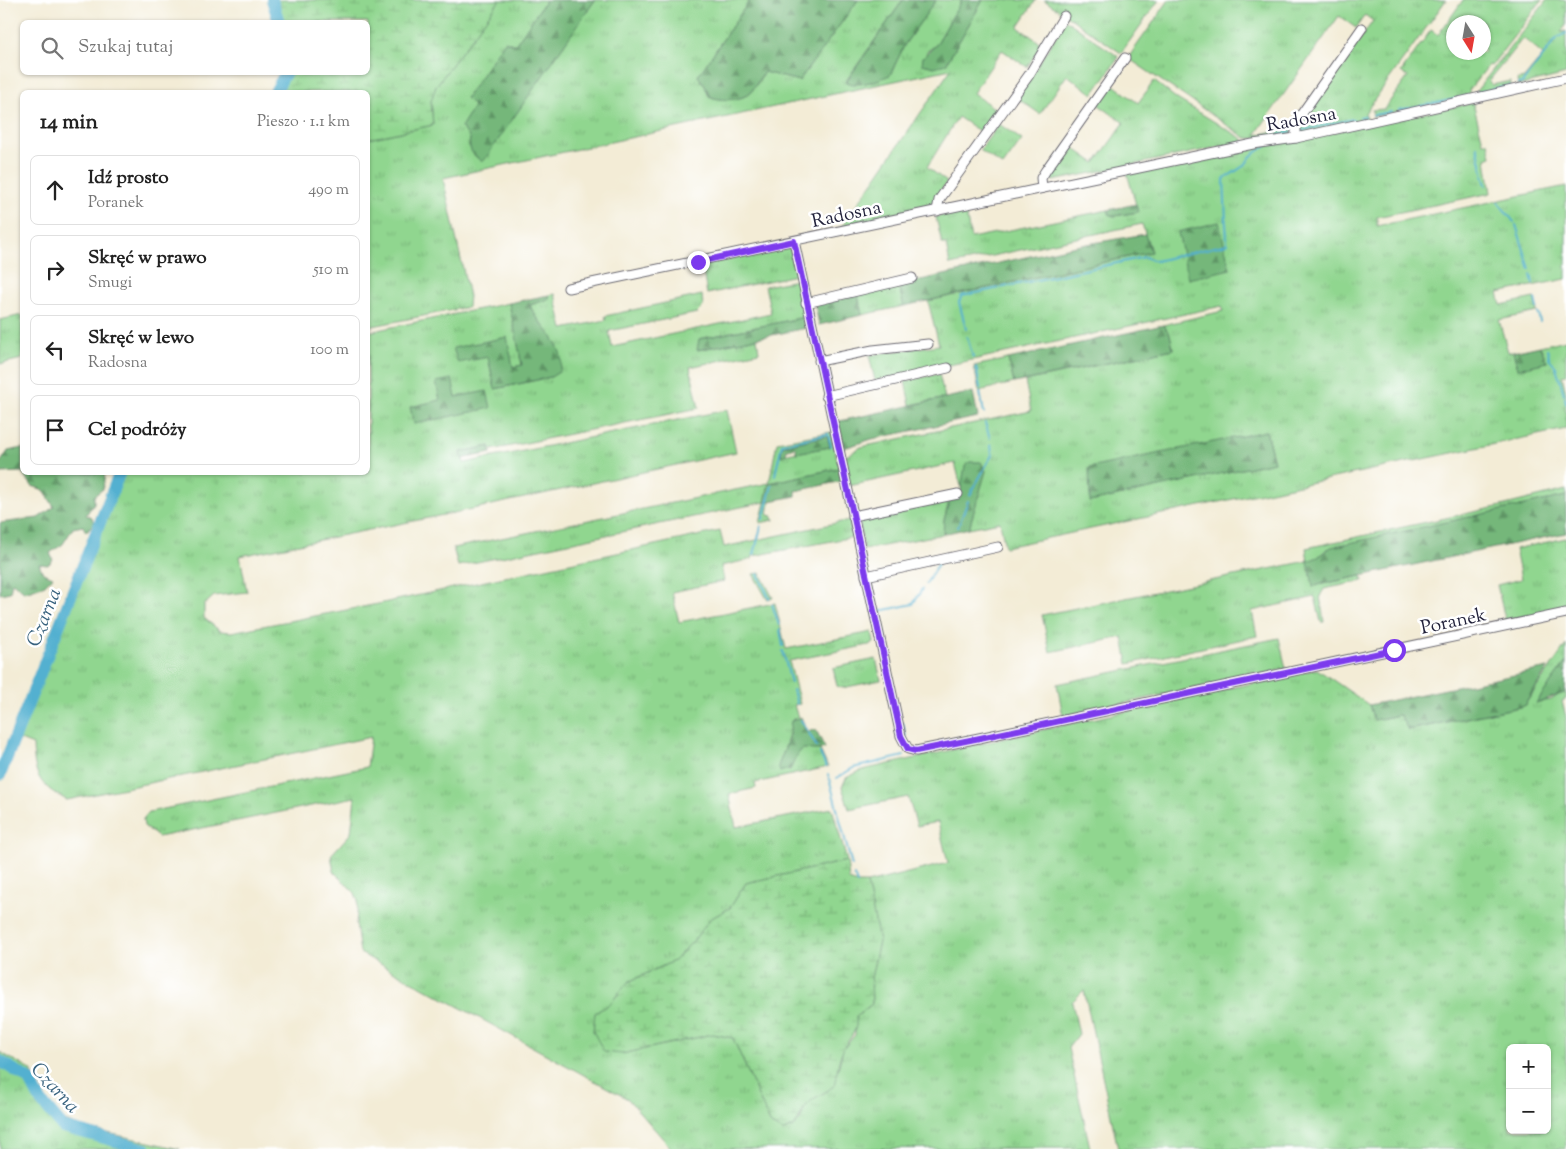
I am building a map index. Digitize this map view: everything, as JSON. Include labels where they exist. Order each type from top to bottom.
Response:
[{"type":"street","points":[[937,210],[939,200],[1029,75],[1064,16]]},
{"type":"street","points":[[1296,138],[1295,127],[1298,119],[1362,28]]},
{"type":"street","points":[[1042,188],[1041,178],[1046,170],[1125,58]]},
{"type":"street","name":"Radosna","points":[[568,288],[1253,144],[1296,138],[1566,78]]},
{"type":"street","points":[[794,241],[818,362],[866,576],[998,547]]},
{"type":"street","points":[[806,303],[912,278]]},
{"type":"street","points":[[818,362],[873,350],[928,344]]},
{"type":"street","points":[[826,396],[948,368]]},
{"type":"street","points":[[853,516],[958,494]]},
{"type":"street","name":"Poranek","points":[[866,576],[901,736],[908,749],[916,751],[1566,613]]},
{"type":"green space","points":[[277,0],[500,0],[436,86],[431,101],[433,125],[370,139],[370,90],[282,90],[289,75],[370,75],[370,20],[282,20]]},
{"type":"green space","points":[[500,0],[546,0],[515,45],[505,41],[475,106],[461,127],[470,138],[469,146],[482,162],[595,0],[750,0],[698,76],[709,96],[723,99],[733,99],[747,95],[764,72],[799,81],[858,0],[903,0],[846,81],[890,75],[905,44],[936,0],[962,0],[936,45],[926,52],[946,64],[983,0],[1036,0],[1018,27],[1042,44],[1027,67],[1002,50],[973,93],[998,111],[982,133],[958,117],[927,167],[947,182],[932,204],[921,211],[840,229],[951,69],[443,178],[469,296],[468,307],[370,327],[370,139],[433,125],[431,100],[436,86]]},
{"type":"green space","points":[[546,0],[595,0],[483,162],[472,152],[470,138],[461,127],[474,106],[466,98],[505,41],[515,45]]},
{"type":"green space","points":[[750,0],[858,0],[799,81],[764,72],[752,91],[743,97],[728,100],[709,96],[698,76]]},
{"type":"green space","points":[[903,0],[936,0],[905,44],[890,75],[862,84],[846,82]]},
{"type":"green space","points":[[962,0],[983,0],[946,64],[934,67],[922,64],[923,57],[936,45]]},
{"type":"green space","points":[[1044,0],[1159,0],[1121,53]]},
{"type":"green space","points":[[1169,0],[1446,0],[1365,113],[1367,118],[1300,135],[1297,127],[1373,21],[1365,15],[1356,28],[1339,16],[1255,135],[1292,128],[1291,137],[1273,139],[1246,138],[1128,58]]},
{"type":"green space","points":[[1463,0],[1542,0],[1491,66],[1489,65],[1469,90],[1470,96],[1373,117],[1372,110],[1384,109],[1408,77],[1401,72],[1431,30],[1438,35],[1446,24],[1446,60],[1491,60],[1491,15],[1452,15]]},
{"type":"green space","points":[[1547,0],[1566,0],[1566,25],[1561,32],[1566,31],[1566,74],[1518,86],[1517,80],[1524,78],[1543,55],[1523,38],[1489,81],[1492,85],[1510,81],[1512,88],[1474,94]]},
{"type":"green space","points":[[1066,20],[1119,57],[1093,94],[1067,75],[1040,114],[1017,98]]},
{"type":"green space","points":[[1154,81],[1177,99],[1243,139],[1243,142],[1053,181],[1048,175],[1068,144],[1095,163],[1124,123],[1096,103],[1111,83],[1138,103]]},
{"type":"green space","points":[[1473,103],[1483,142],[1488,142],[1491,157],[1486,159],[1491,193],[1377,217],[1377,226],[1566,186],[1566,279],[1498,293],[1501,305],[1534,298],[1537,312],[1499,320],[1508,352],[1513,352],[1518,368],[1547,362],[1540,346],[1566,340],[1566,375],[1562,376],[1566,392],[1566,429],[1005,547],[1000,522],[969,528],[983,480],[966,466],[962,490],[955,463],[849,486],[843,458],[861,447],[1031,411],[1025,381],[1173,349],[1170,334],[1163,325],[1223,311],[1222,306],[875,381],[869,355],[939,345],[928,301],[1151,252],[1142,224],[950,265],[946,244],[942,244],[936,217],[965,210],[971,238],[1108,210],[1110,215],[1115,216],[1138,212],[1127,173]],"holes":[[[1266,431],[1274,462],[1090,502]]]},
{"type":"green space","points":[[999,124],[1022,140],[1003,166],[980,150]]},
{"type":"green space","points":[[1136,204],[1138,212],[1115,216],[1110,215],[1108,210]]},
{"type":"green space","points":[[1219,222],[1230,269],[1188,279],[1178,232]]},
{"type":"green space","points":[[1145,234],[1151,252],[904,306],[898,285],[1076,246]]},
{"type":"green space","points":[[787,246],[791,248],[796,275],[707,294],[702,266],[704,264]]},
{"type":"green space","points":[[797,280],[805,317],[699,339],[698,350],[757,338],[759,352],[690,367],[699,408],[491,450],[490,446],[461,452],[464,463],[727,410],[736,452],[473,509],[240,556],[247,592],[214,596],[204,605],[204,618],[220,631],[231,632],[378,604],[720,531],[724,547],[850,520],[853,537],[753,556],[752,559],[721,566],[724,581],[672,592],[679,622],[775,603],[786,649],[872,632],[874,642],[869,645],[789,661],[800,704],[794,705],[798,718],[793,719],[779,769],[790,770],[796,754],[804,748],[820,750],[828,767],[755,783],[756,788],[729,794],[736,827],[832,808],[847,861],[746,883],[730,908],[710,919],[694,940],[674,961],[628,982],[610,1004],[595,1013],[622,1054],[713,1034],[733,1038],[771,1125],[783,1131],[792,1128],[800,1120],[805,1107],[814,1098],[824,1093],[838,1069],[843,1049],[855,1035],[856,1017],[872,1004],[871,978],[879,941],[867,883],[948,863],[938,822],[917,826],[908,797],[849,809],[842,787],[846,778],[862,770],[1317,669],[1369,705],[1374,720],[1400,715],[1409,730],[1524,706],[1566,645],[1566,662],[1537,702],[1551,700],[1566,690],[1566,699],[1562,701],[1566,717],[1566,1149],[1118,1149],[1084,990],[1072,1002],[1079,1034],[1068,1048],[1090,1148],[672,1149],[628,1099],[360,953],[356,924],[358,901],[355,893],[334,872],[331,855],[351,833],[355,797],[158,837],[144,826],[143,819],[149,812],[367,767],[371,737],[67,800],[44,784],[37,772],[33,745],[18,739],[124,475],[370,475],[370,332],[509,303],[523,365],[514,367],[488,357],[495,389],[551,377],[559,354],[558,349],[530,305],[549,299],[549,295],[555,294],[563,329],[606,320],[605,316],[702,295],[703,307],[697,313],[609,331],[612,347],[771,313],[765,286]]},
{"type":"green space","points":[[898,284],[904,306],[862,315],[858,295]]},
{"type":"green space","points":[[549,295],[549,299],[530,305],[557,345],[561,362],[559,372],[551,377],[495,389],[488,357],[458,363],[453,348],[507,337],[513,367],[522,365],[509,303]]},
{"type":"green space","points":[[858,295],[862,315],[819,325],[815,305]]},
{"type":"green space","points":[[20,315],[20,359],[0,364],[0,320]]},
{"type":"green space","points":[[805,317],[807,328],[697,350],[699,339]]},
{"type":"green space","points":[[1163,325],[1170,334],[1173,349],[1014,383],[1008,359]]},
{"type":"green space","points":[[1540,346],[1547,362],[1518,369],[1513,352]]},
{"type":"green space","points":[[1008,359],[1014,383],[979,391],[974,366]]},
{"type":"green space","points":[[939,374],[945,398],[910,405],[905,381]]},
{"type":"green space","points":[[452,379],[456,397],[487,391],[491,408],[414,424],[410,407],[440,400],[436,382]]},
{"type":"green space","points":[[973,392],[978,417],[872,439],[841,449],[835,422]]},
{"type":"green space","points":[[1266,431],[1274,462],[1090,502],[1089,468]]},
{"type":"green space","points":[[831,432],[839,468],[769,483],[777,442]],"holes":[[[828,437],[830,447],[781,455],[782,446]]]},
{"type":"green space","points":[[827,436],[830,447],[796,453],[796,448],[794,447],[786,450],[787,454],[781,456],[782,446]]},
{"type":"green space","points":[[490,446],[491,453],[462,459],[461,452]]},
{"type":"green space","points":[[20,448],[20,472],[0,473],[0,463],[8,451]]},
{"type":"green space","points":[[969,462],[981,462],[986,471],[969,528],[943,534],[944,520],[950,498],[960,495],[965,466]]},
{"type":"green space","points":[[839,468],[842,481],[796,491],[796,496],[765,502],[769,483]]},
{"type":"green space","points":[[24,475],[105,475],[103,489],[94,496],[94,503],[86,515],[92,517],[94,523],[86,532],[83,526],[73,528],[63,544],[50,553],[53,560],[48,565],[39,564],[43,573],[53,577],[45,585],[25,592],[12,582],[10,592],[0,594],[0,523],[38,518],[54,507],[44,490],[32,486]]},
{"type":"green space","points":[[769,483],[766,502],[770,501],[768,515],[773,516],[774,520],[760,523],[765,502],[458,566],[453,548]]},
{"type":"green space","points":[[1566,490],[1566,496],[1327,549],[1318,557],[1313,586],[1362,576],[1363,581],[1324,589],[1320,596],[1324,622],[1321,622],[1315,597],[1252,611],[1257,636],[1128,664],[1123,637],[1050,652],[1042,615],[1308,561],[1306,548],[1497,507]]},
{"type":"green space","points":[[1566,496],[1566,533],[1313,586],[1308,561],[1318,557],[1331,547]]},
{"type":"green space","points":[[950,498],[944,520],[943,534],[864,550],[859,520],[861,517]]},
{"type":"green space","points":[[1566,538],[1566,610],[1506,623],[1497,585],[1521,579],[1515,549]]},
{"type":"green space","points":[[760,573],[773,598],[767,599],[753,574]]},
{"type":"green space","points":[[1279,638],[1286,669],[1063,716],[1057,684]]},
{"type":"green space","points":[[876,659],[881,680],[842,688],[837,686],[833,668]]},
{"type":"green space","points":[[1566,662],[1565,693],[1536,703]]},
{"type":"green space","points":[[1548,668],[1524,706],[1408,730],[1400,715],[1374,720],[1369,705]]},
{"type":"green space","points":[[801,717],[807,731],[816,730],[825,748],[802,750],[799,752],[791,768],[780,772],[778,766],[789,738],[791,721]]},
{"type":"green space","points":[[847,861],[849,880],[857,883],[867,883],[879,941],[871,978],[872,1004],[856,1016],[855,1030],[842,1052],[834,1086],[810,1102],[793,1126],[783,1131],[771,1125],[733,1038],[713,1034],[622,1054],[604,1052],[593,1031],[595,1013],[610,1004],[628,982],[674,961],[694,940],[710,919],[730,908],[746,883]]},
{"type":"green space","points":[[0,1052],[31,1070],[40,1091],[60,1119],[81,1127],[180,1149],[0,1149]]},
{"type":"waterway","name":"Czarna","points":[[272,0],[278,20]]},
{"type":"waterway","points":[[1518,84],[1522,83],[1557,38],[1566,33]]},
{"type":"waterway","name":"Czarna","points":[[276,90],[284,75]]},
{"type":"waterway","points":[[1489,90],[1510,86]]},
{"type":"waterway","points":[[1477,93],[1484,91]]},
{"type":"waterway","points":[[1399,110],[1467,97]]},
{"type":"waterway","points":[[1373,115],[1391,112]]},
{"type":"waterway","points":[[1360,117],[1365,116]]},
{"type":"waterway","points":[[1300,131],[1353,119]]},
{"type":"waterway","points":[[1273,136],[1291,132]]},
{"type":"waterway","points":[[966,329],[959,302],[962,296],[1145,257],[1156,261],[1227,244],[1224,179],[1245,165],[1251,156],[1267,145]]},
{"type":"waterway","points":[[1477,146],[1483,172]]},
{"type":"waterway","points":[[1483,175],[1486,185]]},
{"type":"waterway","points":[[1498,202],[1514,222]]},
{"type":"waterway","points":[[1516,225],[1530,269]]},
{"type":"waterway","points":[[1531,274],[1533,284]]},
{"type":"waterway","points":[[1535,299],[1537,308]]},
{"type":"waterway","points":[[1538,313],[1540,322]]},
{"type":"waterway","points":[[967,337],[973,357]]},
{"type":"waterway","points":[[1547,349],[1550,360],[1556,367],[1564,394]]},
{"type":"waterway","points":[[976,367],[980,388]]},
{"type":"waterway","points":[[980,392],[984,413]]},
{"type":"waterway","points":[[1565,397],[1566,403]]},
{"type":"waterway","points":[[985,423],[990,438]]},
{"type":"waterway","points":[[775,475],[782,444],[828,434],[831,446]]},
{"type":"waterway","points":[[970,495],[992,455],[991,444]]},
{"type":"waterway","name":"Czarna","points":[[0,775],[119,475]]},
{"type":"waterway","points":[[763,519],[772,485]]},
{"type":"waterway","points":[[958,527],[968,501]]},
{"type":"waterway","points":[[754,555],[761,526]]},
{"type":"waterway","points":[[926,584],[938,564]]},
{"type":"waterway","points":[[758,574],[769,598]]},
{"type":"waterway","points":[[881,622],[880,611],[913,604],[922,589]]},
{"type":"waterway","points":[[772,604],[779,625]]},
{"type":"waterway","points":[[780,629],[783,646]]},
{"type":"waterway","points":[[883,629],[889,659]]},
{"type":"waterway","points":[[783,651],[791,683]]},
{"type":"waterway","points":[[793,690],[797,704]]},
{"type":"waterway","points":[[801,720],[817,747]]},
{"type":"waterway","points":[[903,723],[906,737]]},
{"type":"waterway","points":[[820,753],[826,767]]},
{"type":"waterway","points":[[837,778],[853,768],[904,756]]},
{"type":"waterway","points":[[828,774],[852,866]]},
{"type":"waterway","points":[[854,875],[857,883]]},
{"type":"waterway","name":"Czarna","points":[[0,1061],[30,1080],[41,1101],[63,1127],[145,1149]]},
{"type":"route","points":[[698,262],[794,241],[880,649],[902,742],[908,749],[916,751],[980,738],[1394,650]]}]
